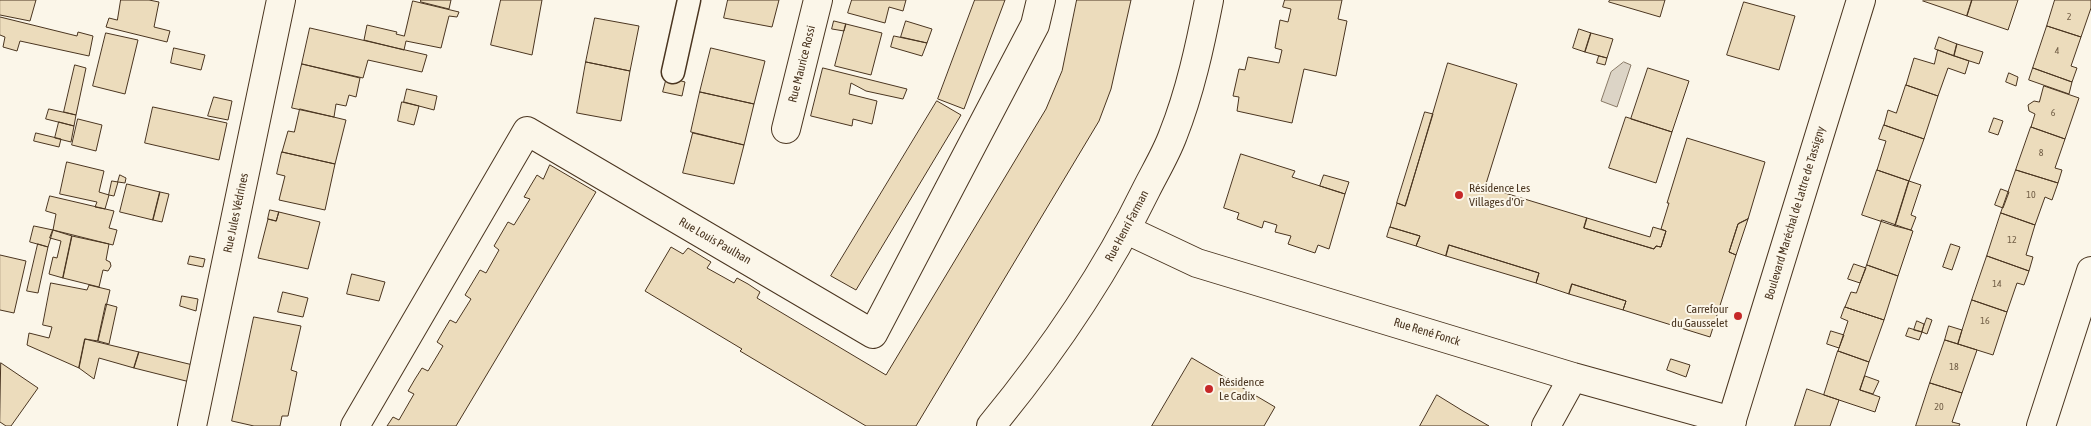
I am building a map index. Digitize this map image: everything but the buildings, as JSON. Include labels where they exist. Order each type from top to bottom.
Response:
[{"type":"street","name":"Rue Jules Védrines","points":[[192,426],[281,0]]},
{"type":"street","points":[[673,72],[689,0]]},
{"type":"street","name":"Rue Maurice Rossi","points":[[786,129],[818,0]]},
{"type":"street","name":"Rue Louis Paulhan","points":[[355,426],[527,131],[873,334],[1035,25],[1041,0]]},
{"type":"street","name":"Rue Henri Farman","points":[[991,426],[1045,358],[1127,230],[1173,136],[1198,54],[1209,0]]},
{"type":"street","name":"Boulevard Maréchal de Lattre de Tassigny","points":[[1731,423],[1861,0]]},
{"type":"street","name":"Rue René Fonck","points":[[1127,230],[1196,263],[1731,423]]},
{"type":"street","points":[[2041,426],[2091,271]]},
{"type":"street","points":[[1546,426],[1573,376]]},
{"type":"shaded area","points":[[1624,62],[1631,65],[1617,107],[1601,101],[1611,72]]},
{"type":"place","name":"Résidence Les Villages d'Or","points":[[1459,195]]},
{"type":"place","name":"Carrefour du Gausselet","points":[[1738,316]]},
{"type":"place","name":"Résidence Le Cadix","points":[[1209,389]]}]
